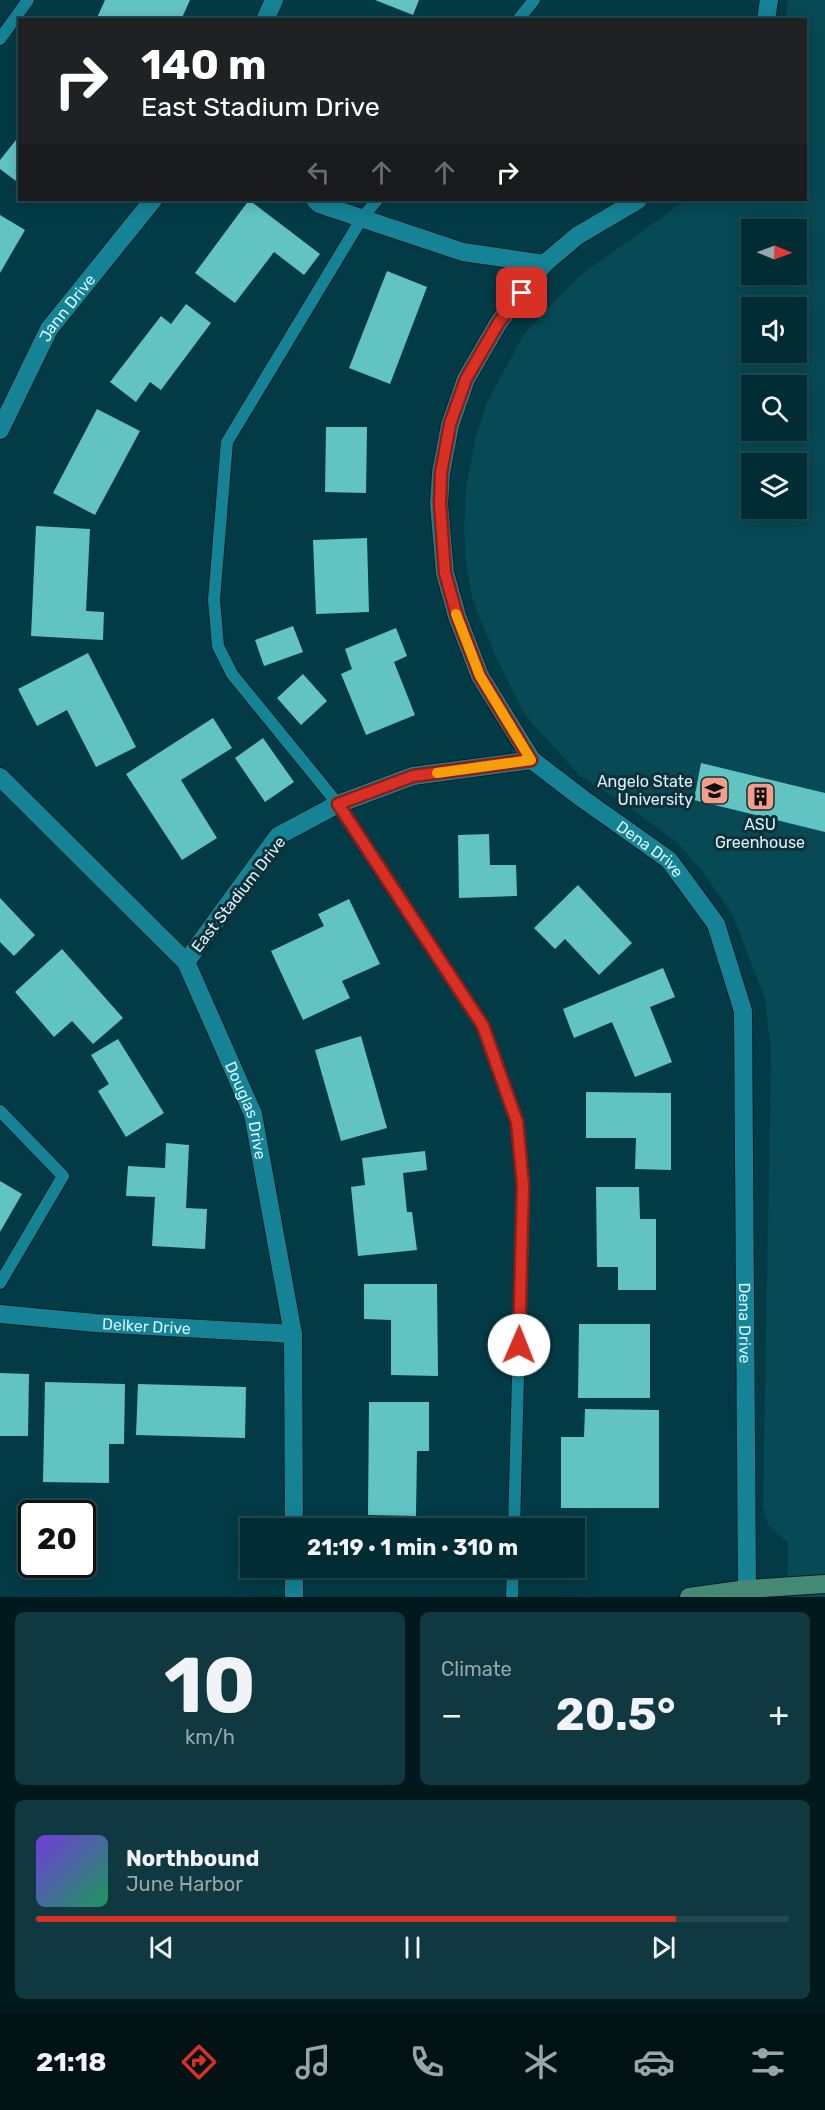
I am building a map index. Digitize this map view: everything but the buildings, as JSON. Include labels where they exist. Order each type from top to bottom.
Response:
[{"type":"main road","points":[[689,1597],[747,1594],[825,1584]]},
{"type":"street","points":[[267,18],[274,0]]},
{"type":"street","points":[[766,18],[769,0]]},
{"type":"street","name":"Jann Drive","points":[[0,430],[49,329],[152,201]]},
{"type":"street","points":[[316,201],[319,204],[463,252],[544,264]]},
{"type":"street","name":"Dena Drive","points":[[636,201],[578,236],[544,264],[499,322],[466,379],[450,424],[441,473],[440,504],[445,573],[457,616],[480,676],[531,760],[669,860],[716,924],[743,1011],[747,1594]]},
{"type":"street","name":"East Stadium Drive","points":[[186,962],[278,836],[338,804],[413,776],[531,760]]},
{"type":"street","name":"Douglas Drive","points":[[0,777],[186,962],[253,1114],[293,1334],[294,1518]]},
{"type":"street","name":"Delker Drive","points":[[0,1314],[95,1323],[293,1334]]},
{"type":"street","points":[[294,1578],[294,1597]]},
{"type":"lane","points":[[0,39],[28,0]]},
{"type":"lane","points":[[520,18],[534,0]]},
{"type":"lane","points":[[376,201],[362,218],[227,442],[214,600],[218,646],[232,675],[338,804],[483,1026],[517,1122],[523,1185],[514,1518]]},
{"type":"lane","points":[[0,1111],[63,1176],[0,1283]]},
{"type":"lane","points":[[512,1597],[513,1578]]},
{"type":"shaded area","name":"Angelo State University","points":[[788,0],[825,0],[825,1597],[787,1597],[788,1543],[768,1525],[763,1508],[771,1054],[765,998],[733,916],[706,876],[678,843],[626,805],[579,775],[525,715],[497,660],[473,600],[466,565],[464,529],[466,489],[475,440],[487,402],[523,336],[582,274],[685,201],[807,201],[807,18],[785,18]]},
{"type":"slow traffic","points":[[437,773],[531,760],[480,676],[456,614]]},
{"type":"place","name":"Angelo State University","points":[[714,790]]},
{"type":"place","name":"ASU Greenhouse","points":[[760,796]]},
{"type":"route","points":[[519,1345],[523,1185],[517,1122],[483,1026],[338,804],[413,776],[531,760],[480,676],[457,616],[445,573],[440,504],[441,473],[450,424],[466,379],[499,322],[522,293]]}]
